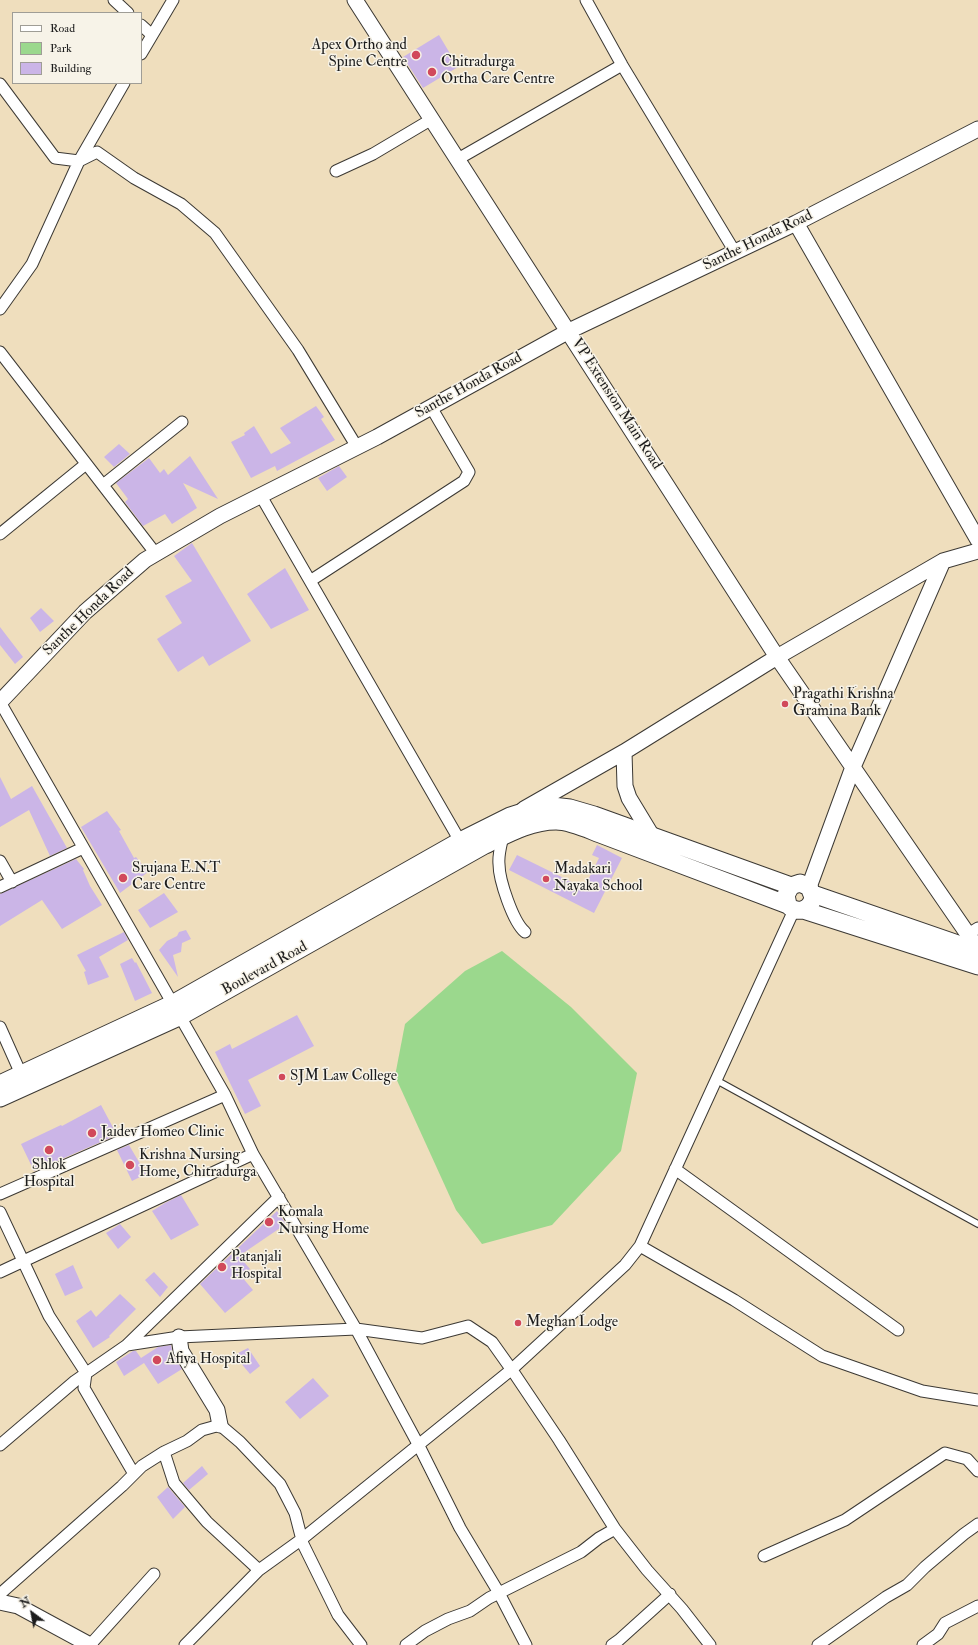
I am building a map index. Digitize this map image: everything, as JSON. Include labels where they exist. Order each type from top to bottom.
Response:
[{"type":"main road","name":"VP Extension Main Road","points":[[355,0],[778,657],[853,767],[973,931],[977,957]]},
{"type":"main road","name":"Santhe Honda Road","points":[[0,702],[85,612],[144,560],[220,516],[357,447],[569,331],[796,223],[978,129]]},
{"type":"main road","points":[[796,223],[978,540]]},
{"type":"main road","points":[[504,825],[778,657],[943,560],[978,551]]},
{"type":"main road","points":[[791,886],[786,895],[795,908],[807,908],[812,902],[811,891],[853,767],[943,560]]},
{"type":"main road","points":[[624,752],[625,786],[629,798],[652,836]]},
{"type":"main road","points":[[504,825],[532,809],[552,806],[570,808],[791,886],[800,883],[811,891],[977,957]]},
{"type":"main road","name":"Boulevard Road","points":[[0,1084],[177,1010],[460,841],[504,825],[524,828],[540,823],[557,821],[577,826],[795,908],[977,957]]},
{"type":"main road","name":"Boulevard Road","points":[[0,1098],[177,1010],[483,846],[504,825]]},
{"type":"main road","points":[[179,1337],[181,1351],[218,1410],[220,1425]]},
{"type":"main road","points":[[0,1602],[18,1606],[90,1645]]},
{"type":"street","points":[[114,0],[127,12]]},
{"type":"street","points":[[142,52],[173,0]]},
{"type":"street","points":[[586,0],[622,65],[735,252]]},
{"type":"street","points":[[142,26],[152,35]]},
{"type":"street","points":[[458,159],[622,65]]},
{"type":"street","points":[[0,84],[55,158],[79,161],[97,152],[134,178],[181,204],[215,233],[298,350],[357,447]]},
{"type":"street","points":[[0,309],[32,264],[79,161],[123,84]]},
{"type":"street","points":[[336,171],[373,154],[432,119]]},
{"type":"street","points":[[0,352],[156,554]]},
{"type":"street","points":[[310,581],[464,481],[469,472],[431,407]]},
{"type":"street","points":[[103,485],[182,422]]},
{"type":"street","points":[[0,534],[86,464]]},
{"type":"street","points":[[261,496],[460,841]]},
{"type":"street","points":[[0,702],[226,1095],[253,1154],[356,1329],[419,1446],[460,1528],[526,1645]]},
{"type":"street","points":[[504,825],[499,864],[504,890],[520,928],[525,932]]},
{"type":"street","points":[[0,888],[83,848]]},
{"type":"street","points":[[0,861],[12,882]]},
{"type":"street","points":[[185,1645],[259,1570],[302,1539],[419,1446],[511,1370],[625,1265],[640,1246],[795,908]]},
{"type":"street","points":[[0,1027],[21,1074]]},
{"type":"street","points":[[0,1194],[226,1095]]},
{"type":"street","points":[[0,1272],[253,1154]]},
{"type":"street","points":[[675,1169],[898,1330]]},
{"type":"street","points":[[0,1445],[86,1373],[127,1345],[279,1197]]},
{"type":"street","points":[[0,1212],[49,1316],[86,1373],[84,1388],[134,1474]]},
{"type":"street","points":[[640,1246],[734,1300],[822,1356],[922,1391],[978,1400]]},
{"type":"street","points":[[127,1345],[179,1337],[356,1329],[422,1338],[468,1326],[492,1342],[559,1440],[615,1530],[647,1570],[670,1594],[710,1645]]},
{"type":"street","points":[[0,1594],[122,1486],[142,1466],[164,1452],[187,1441],[202,1430],[220,1425],[240,1442],[280,1484],[295,1513],[302,1539],[338,1615],[361,1645]]},
{"type":"street","points":[[164,1452],[174,1483],[207,1522],[259,1570]]},
{"type":"street","points":[[764,1556],[845,1520],[945,1453],[967,1459],[978,1471]]},
{"type":"street","points":[[818,1645],[886,1597],[907,1585],[964,1534],[978,1524]]},
{"type":"street","points":[[406,1645],[425,1631],[448,1619],[470,1611],[498,1593],[581,1552],[599,1538],[615,1530]]},
{"type":"street","points":[[90,1645],[154,1574]]},
{"type":"street","points":[[612,1645],[670,1594]]},
{"type":"street","points":[[923,1645],[938,1634],[945,1623],[978,1606]]},
{"type":"lane","points":[[716,1080],[978,1224]]},
{"type":"green space","points":[[502,951],[571,1007],[637,1073],[621,1151],[552,1225],[482,1244],[456,1210],[395,1076],[405,1024],[465,971]]},
{"type":"building","points":[[439,35],[458,67],[423,88],[403,57]]},
{"type":"building","points":[[316,406],[324,417],[321,419],[335,440],[277,471],[275,466],[251,478],[231,442],[245,435],[244,433],[254,426],[271,454],[291,443],[280,428]]},
{"type":"building","points":[[119,444],[130,454],[114,467],[104,457]]},
{"type":"building","points":[[190,456],[218,499],[183,483],[197,508],[172,524],[165,514],[143,526],[125,502],[128,499],[116,483],[149,458],[160,473],[164,469],[168,475]]},
{"type":"building","points":[[339,466],[347,477],[327,491],[318,478]]},
{"type":"building","points":[[192,543],[251,641],[209,666],[203,656],[178,672],[157,639],[182,623],[165,596],[192,581],[174,556]]},
{"type":"building","points":[[285,568],[309,610],[271,629],[247,594]]},
{"type":"building","points":[[41,608],[54,621],[40,632],[30,618]]},
{"type":"building","points":[[0,627],[23,657],[15,664],[0,645]]},
{"type":"building","points":[[0,777],[11,799],[32,786],[67,848],[50,856],[29,810],[0,827]]},
{"type":"building","points":[[107,811],[121,830],[119,831],[134,858],[136,857],[148,872],[120,893],[81,827]]},
{"type":"building","name":"Madakari Nayaka School","points":[[597,845],[622,858],[594,913],[509,870],[517,855],[584,888],[599,858],[592,855]]},
{"type":"building","points":[[76,859],[84,869],[83,870],[90,886],[102,905],[62,929],[42,900],[0,926],[0,894]]},
{"type":"building","points":[[164,893],[178,912],[150,928],[138,910]]},
{"type":"building","points":[[186,930],[191,939],[182,943],[181,952],[173,955],[178,977],[159,950],[167,941],[177,936],[179,932]]},
{"type":"building","points":[[124,932],[128,940],[99,957],[109,977],[88,985],[84,972],[86,971],[77,955]]},
{"type":"building","points":[[132,958],[135,963],[136,962],[152,993],[135,1001],[120,964]]},
{"type":"building","points":[[297,1015],[314,1046],[248,1080],[261,1106],[245,1114],[215,1052],[230,1044],[232,1049]]},
{"type":"building","points":[[101,1105],[117,1135],[34,1171],[21,1144],[61,1125],[62,1126]]},
{"type":"building","points":[[129,1145],[146,1174],[132,1181],[117,1150]]},
{"type":"building","points":[[181,1195],[199,1225],[171,1240],[152,1211]]},
{"type":"building","points":[[277,1211],[286,1224],[239,1256],[250,1269],[241,1276],[253,1290],[225,1313],[200,1284]]},
{"type":"building","points":[[120,1224],[131,1237],[118,1249],[106,1233]]},
{"type":"building","points":[[73,1265],[83,1288],[65,1296],[55,1274]]},
{"type":"building","points":[[154,1272],[168,1287],[160,1297],[145,1280]]},
{"type":"building","points":[[120,1294],[136,1309],[109,1336],[110,1337],[93,1348],[76,1321],[91,1310],[96,1317]]},
{"type":"building","points":[[171,1345],[173,1355],[182,1369],[158,1384],[144,1363],[124,1376],[116,1362],[133,1351],[136,1351],[141,1358],[158,1347]]},
{"type":"building","points":[[248,1348],[260,1366],[250,1374],[234,1355]]},
{"type":"building","points":[[313,1378],[329,1396],[300,1419],[285,1402]]},
{"type":"building","points":[[202,1466],[208,1474],[189,1490],[183,1483]]},
{"type":"building","points":[[168,1487],[185,1507],[173,1519],[157,1497]]},
{"type":"place","name":"Apex Ortho and Spine Centre","points":[[416,55]]},
{"type":"place","name":"Chitradurga Ortha Care Centre","points":[[432,72]]},
{"type":"place","name":"Pragathi Krishna Gramina Bank","points":[[785,704]]},
{"type":"place","name":"Srujana E.N.T Care Centre","points":[[123,878]]},
{"type":"place","name":"Madakari Nayaka School","points":[[546,879]]},
{"type":"place","name":"SJM Law College","points":[[282,1077]]},
{"type":"place","name":"Jaidev Homeo Clinic","points":[[92,1133]]},
{"type":"place","name":"Shlok Hospital","points":[[49,1150]]},
{"type":"place","name":"Krishna Nursing Home, Chitradurga","points":[[130,1165]]},
{"type":"place","name":"Komala Nursing Home","points":[[269,1222]]},
{"type":"place","name":"Patanjali Hospital","points":[[222,1267]]},
{"type":"place","name":"Meghan Lodge","points":[[518,1323]]},
{"type":"place","name":"Afiya Hospital","points":[[157,1360]]}]
